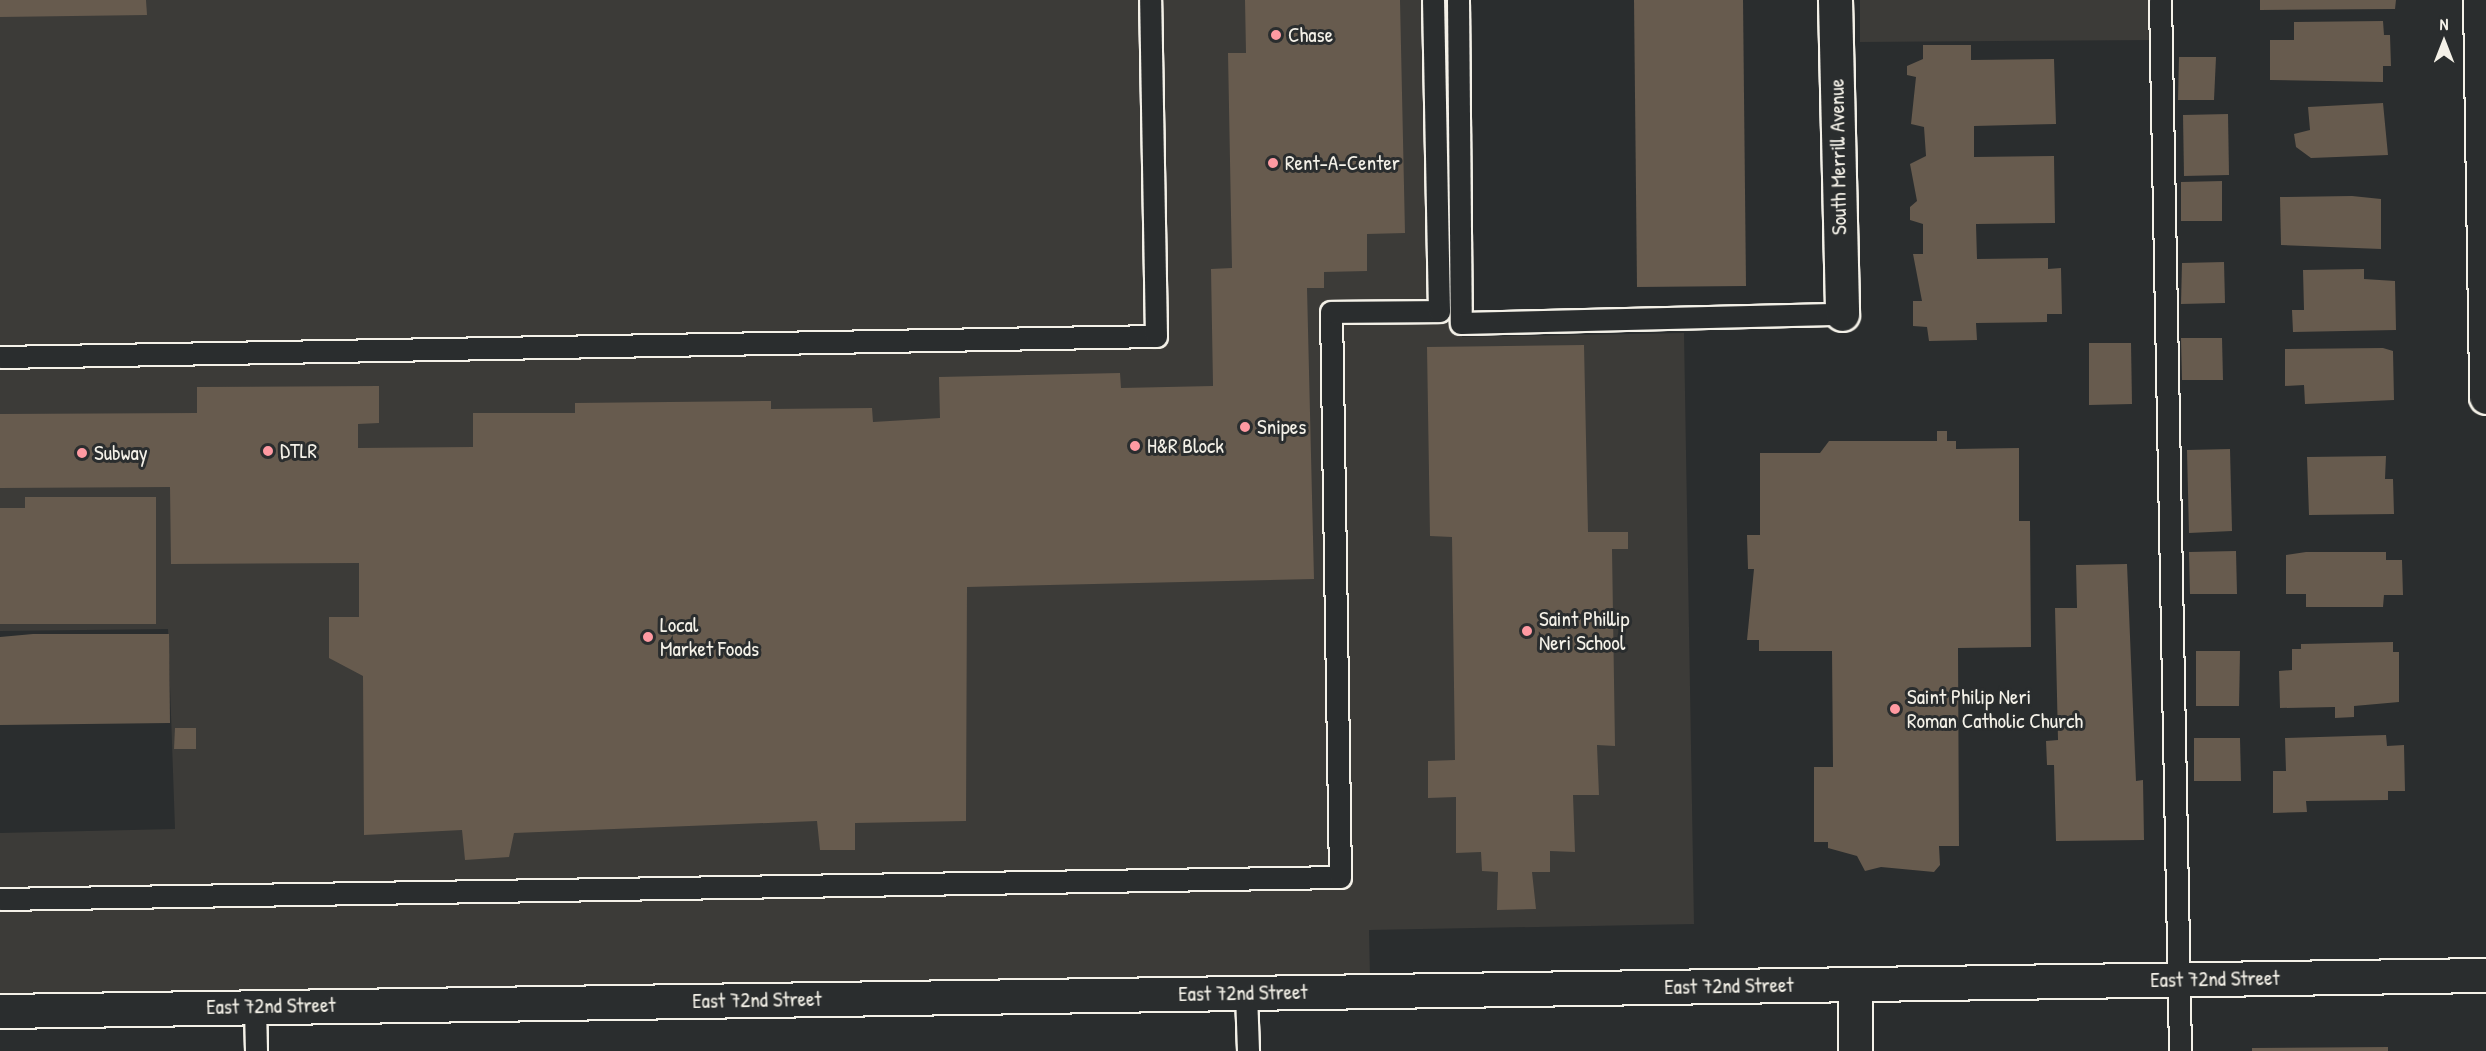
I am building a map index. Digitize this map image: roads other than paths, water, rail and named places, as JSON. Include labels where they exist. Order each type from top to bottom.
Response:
[{"type":"street","name":"South Merrill Avenue","points":[[1835,0],[1842,314]]},
{"type":"street","points":[[2480,0],[2486,397]]},
{"type":"street","name":"East 72nd Street","points":[[0,1011],[2486,975]]},
{"type":"street","points":[[1854,984],[1855,1051]]},
{"type":"lane","points":[[0,357],[1156,336],[1150,0]]},
{"type":"lane","points":[[0,899],[1340,877],[1331,312],[1439,311],[1433,0]]},
{"type":"lane","points":[[1458,0],[1461,323],[1842,314]]},
{"type":"lane","points":[[2160,0],[2180,1051]]},
{"type":"lane","points":[[1246,993],[1248,1051]]},
{"type":"lane","points":[[255,1007],[256,1051]]},
{"type":"place","name":"Chase","points":[[1276,35]]},
{"type":"place","name":"Rent-A-Center","points":[[1273,163]]},
{"type":"place","name":"Snipes","points":[[1245,427]]},
{"type":"place","name":"H&R Block","points":[[1135,446]]},
{"type":"place","name":"DTLR","points":[[268,451]]},
{"type":"place","name":"Subway","points":[[82,453]]},
{"type":"place","name":"Saint Phillip Neri School","points":[[1527,631]]},
{"type":"place","name":"Local Market Foods","points":[[648,637]]},
{"type":"place","name":"Saint Philip Neri Roman Catholic Church","points":[[1895,709]]}]
